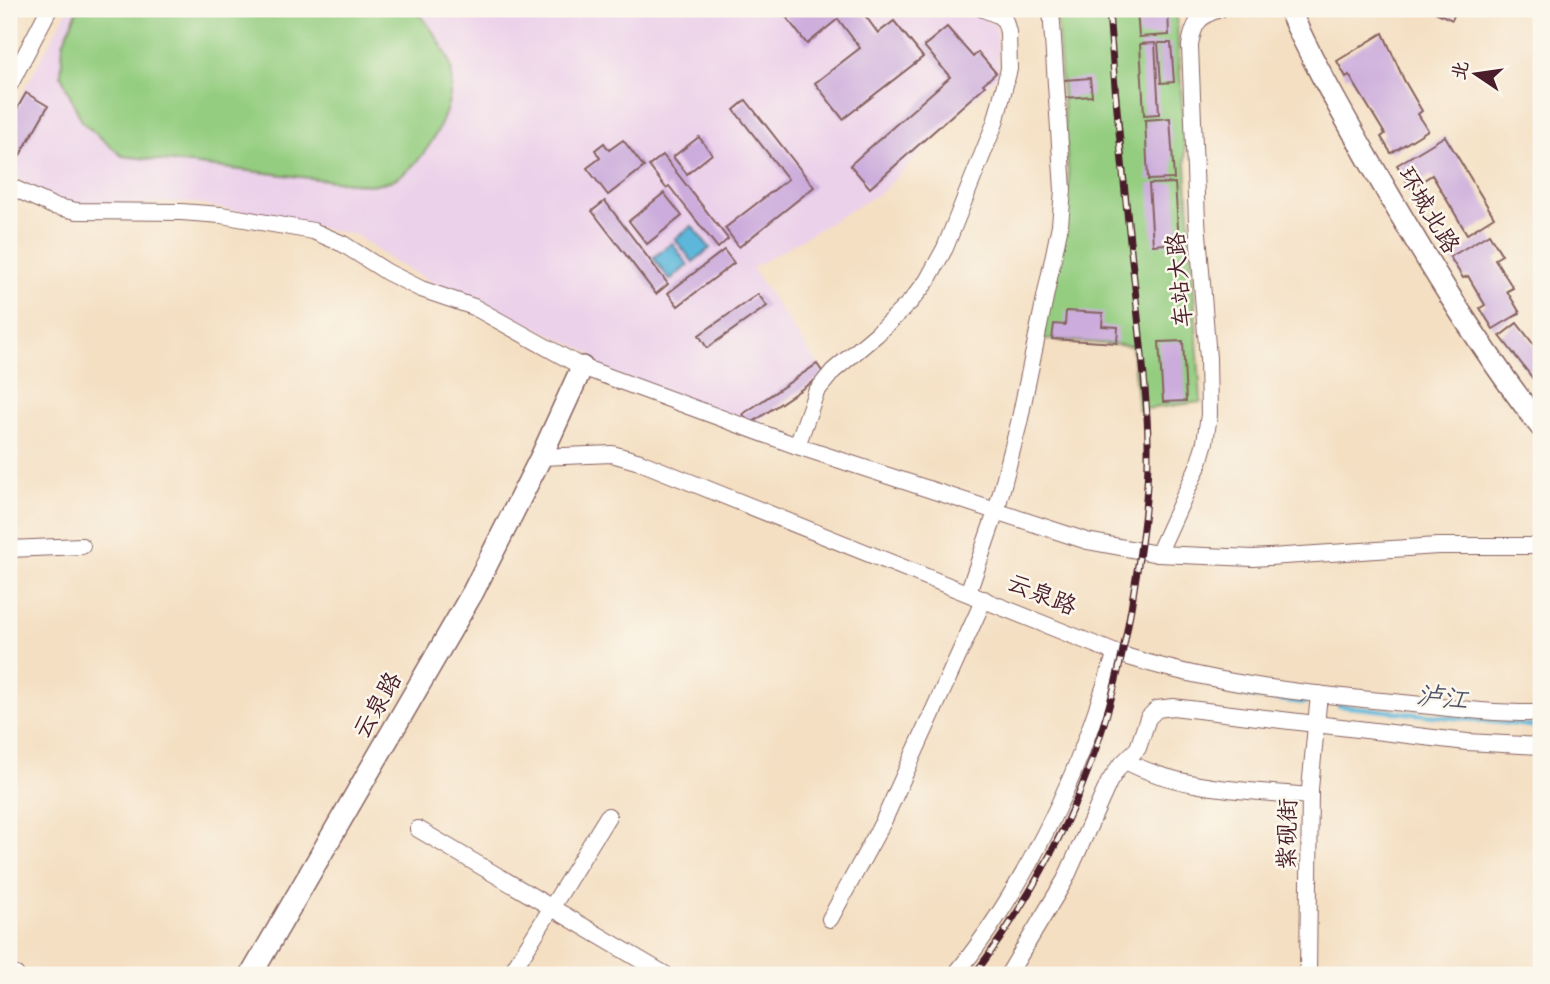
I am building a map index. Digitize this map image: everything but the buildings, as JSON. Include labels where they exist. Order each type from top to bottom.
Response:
[{"type":"street","points":[[9,86],[49,9]]},
{"type":"street","points":[[797,446],[816,392],[833,371],[910,302],[927,281],[945,248],[995,123],[1009,69],[1008,32],[1004,21],[998,15],[983,9]]},
{"type":"street","points":[[968,593],[996,512],[1019,424],[1060,225],[1063,190],[1051,9]]},
{"type":"street","name":"车站大路","points":[[1158,554],[1198,466],[1207,428],[1208,358],[1197,221],[1190,46],[1196,22],[1220,9]]},
{"type":"street","name":"环城北路","points":[[1289,9],[1330,90],[1430,263],[1480,341],[1541,427]]},
{"type":"street","points":[[9,187],[53,206],[77,211],[221,215],[313,231],[343,244],[387,272],[421,289],[474,307],[582,367],[797,446],[1087,541],[1158,554],[1253,558],[1438,546],[1541,546]]},
{"type":"street","name":"云泉路","points":[[251,975],[473,592],[541,457],[582,367]]},
{"type":"street","name":"云泉路","points":[[541,457],[611,454],[640,462],[1154,666],[1224,681],[1319,694],[1480,711],[1541,713]]},
{"type":"street","points":[[9,549],[82,546]]},
{"type":"street","points":[[830,919],[883,822],[984,599]]},
{"type":"street","points":[[955,975],[979,945],[1016,887],[1052,820],[1074,770],[1116,653]]},
{"type":"street","points":[[1219,713],[1224,681]]},
{"type":"street","name":"紫砚街","points":[[1308,975],[1310,796],[1319,694]]},
{"type":"street","points":[[1008,975],[1049,910],[1109,782],[1138,748],[1149,718],[1157,709],[1173,707],[1316,726],[1468,742],[1541,746]]},
{"type":"street","points":[[1125,761],[1175,782],[1310,796]]},
{"type":"street","points":[[510,975],[608,816]]},
{"type":"street","points":[[418,829],[666,975]]},
{"type":"street","points":[[9,973],[16,975]]},
{"type":"shaded area","points":[[68,9],[964,9],[996,25],[999,73],[882,192],[752,268],[825,375],[751,426],[591,365],[592,354],[477,299],[459,296],[394,262],[356,235],[189,202],[63,206],[17,178],[9,170],[9,118]]},
{"type":"green space","points":[[78,9],[414,9],[429,26],[450,63],[450,95],[438,131],[428,147],[404,173],[380,183],[369,185],[122,156],[82,122],[61,75],[63,43]]},
{"type":"green space","points":[[1056,9],[1176,9],[1201,402],[1138,410],[1132,346],[1030,338],[1069,184]]},
{"type":"water","points":[[692,226],[710,248],[693,262],[675,239]]},
{"type":"water","points":[[672,243],[688,265],[670,280],[653,258]]},
{"type":"waterway","name":"泸江","points":[[1232,694],[1304,703]]},
{"type":"waterway","name":"泸江","points":[[1339,706],[1541,727]]},
{"type":"railway","points":[[974,975],[1034,884],[1080,790],[1113,691],[1141,548],[1148,477],[1146,403],[1109,9]]}]
